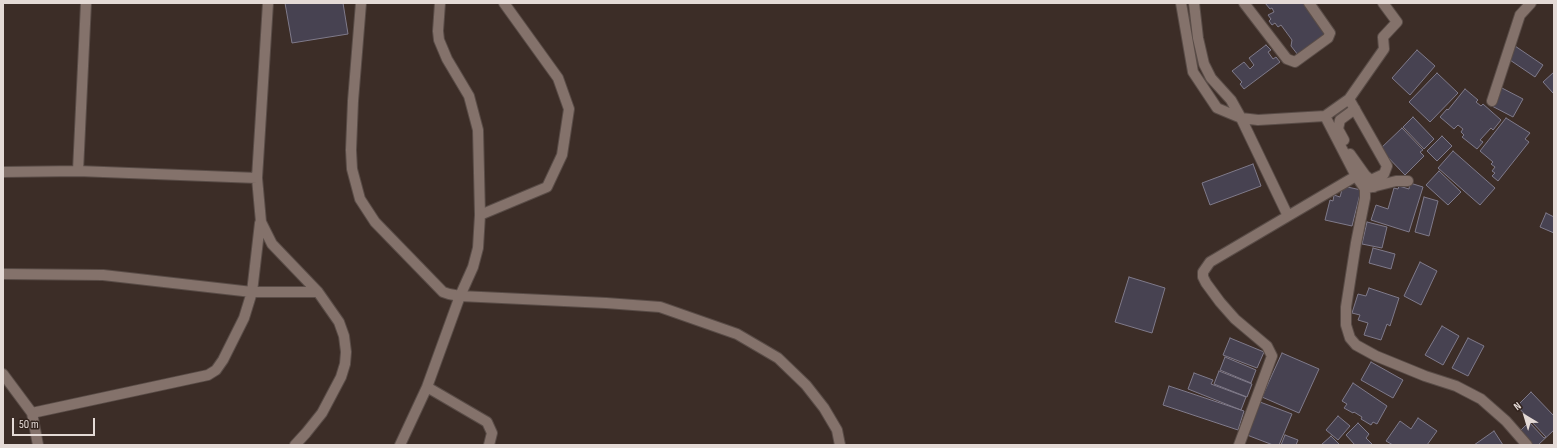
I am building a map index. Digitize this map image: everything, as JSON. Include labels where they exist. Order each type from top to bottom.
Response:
[{"type":"street","points":[[78,171],[86,3]]},
{"type":"street","points":[[32,413],[208,375],[216,370],[223,360],[244,318],[252,292],[261,222],[257,178],[268,3]]},
{"type":"street","points":[[361,3],[351,150],[352,169],[360,199],[374,222],[436,285],[444,292],[460,296],[606,303],[660,308],[738,334],[778,358],[806,385],[824,408],[837,430],[840,445]]},
{"type":"street","points":[[400,445],[427,386],[460,296],[473,267],[478,248],[480,215],[478,130],[469,96],[447,59],[439,40],[438,31],[440,3]]},
{"type":"street","points":[[480,215],[547,187],[562,155],[569,109],[558,78],[504,3]]},
{"type":"street","points":[[1181,3],[1193,72],[1217,108],[1241,118],[1258,120],[1324,116],[1349,99],[1384,49],[1383,37],[1397,22],[1383,3]]},
{"type":"street","points":[[1194,3],[1198,38],[1204,64],[1211,78],[1231,100],[1241,118],[1288,216]]},
{"type":"street","points":[[1244,3],[1287,59],[1295,62],[1328,38],[1330,33],[1309,3]]},
{"type":"street","points":[[1492,101],[1520,16],[1531,3]]},
{"type":"street","points":[[1349,99],[1387,166],[1384,174],[1370,185],[1365,198],[1346,307],[1346,325],[1350,338],[1356,345],[1376,356],[1425,376],[1456,386],[1480,398],[1506,421],[1527,445]]},
{"type":"street","points":[[1355,109],[1340,120],[1338,129],[1347,150],[1365,175],[1370,185]]},
{"type":"street","points":[[1324,116],[1356,176],[1370,185],[1396,181],[1408,181]]},
{"type":"street","points":[[3,172],[78,171],[257,178]]},
{"type":"street","points":[[1239,445],[1272,356],[1267,346],[1235,319],[1220,302],[1203,278],[1203,272],[1210,262],[1356,176]]},
{"type":"street","points":[[261,222],[272,244],[318,292],[339,322],[344,336],[346,352],[345,364],[341,377],[322,413],[295,445]]},
{"type":"street","points":[[3,274],[103,275],[252,292],[318,292]]},
{"type":"street","points":[[3,374],[32,413],[38,445]]},
{"type":"street","points":[[427,386],[487,422],[492,433],[489,445]]},
{"type":"building","points":[[285,3],[343,3],[348,34],[292,43]]},
{"type":"building","points":[[1265,3],[1305,3],[1327,34],[1298,55],[1291,46],[1292,40],[1281,25],[1278,27],[1275,23],[1272,25],[1269,21],[1271,19],[1268,15],[1274,12],[1272,8],[1270,9]]},
{"type":"building","points":[[1266,45],[1271,50],[1268,52],[1273,59],[1276,57],[1280,62],[1244,89],[1240,84],[1242,82],[1232,71],[1244,62],[1250,69],[1254,65],[1249,58]]},
{"type":"building","points":[[1515,46],[1543,65],[1535,77],[1507,58]]},
{"type":"building","points":[[1417,50],[1435,66],[1410,95],[1392,78]]},
{"type":"building","points":[[1554,72],[1554,93],[1553,93],[1543,82]]},
{"type":"building","points":[[1437,73],[1458,93],[1430,122],[1409,102]]},
{"type":"building","points":[[1500,87],[1523,99],[1513,117],[1490,105]]},
{"type":"building","points":[[1465,89],[1478,100],[1476,102],[1481,106],[1483,104],[1501,120],[1493,130],[1491,128],[1480,140],[1483,142],[1477,149],[1462,137],[1464,135],[1461,132],[1463,129],[1458,125],[1454,129],[1440,117],[1447,109],[1448,110]]},
{"type":"building","points":[[1413,117],[1434,139],[1424,149],[1403,127]]},
{"type":"building","points":[[1506,118],[1530,133],[1525,139],[1529,142],[1498,181],[1492,176],[1495,173],[1492,171],[1495,167],[1491,164],[1493,162],[1480,151]]},
{"type":"building","points":[[1402,128],[1423,150],[1420,152],[1424,156],[1405,175],[1380,149]]},
{"type":"building","points":[[1442,136],[1452,146],[1437,161],[1427,151]]},
{"type":"building","points":[[1453,151],[1495,188],[1480,205],[1438,168]]},
{"type":"building","points":[[1253,164],[1261,186],[1210,205],[1202,183]]},
{"type":"building","points":[[1439,171],[1461,192],[1448,205],[1426,185]]},
{"type":"building","points":[[1410,183],[1423,187],[1409,232],[1371,220],[1376,205],[1388,209],[1394,188],[1398,189],[1399,186],[1409,189]]},
{"type":"building","points":[[1343,186],[1361,190],[1352,226],[1325,220],[1330,200],[1333,201],[1334,195],[1340,197]]},
{"type":"building","points":[[1424,197],[1438,201],[1429,236],[1415,232]]},
{"type":"building","points":[[1546,213],[1554,217],[1554,233],[1540,227]]},
{"type":"building","points":[[1367,222],[1387,227],[1382,248],[1362,244]]},
{"type":"building","points":[[1373,248],[1395,254],[1391,269],[1369,263]]},
{"type":"building","points":[[1420,262],[1437,271],[1421,305],[1404,296]]},
{"type":"building","points":[[1129,277],[1165,288],[1152,333],[1115,322]]},
{"type":"building","points":[[1369,288],[1399,298],[1390,326],[1387,324],[1381,340],[1364,335],[1368,323],[1358,320],[1360,315],[1352,313],[1358,294],[1366,296]]},
{"type":"building","points":[[1442,326],[1459,336],[1443,365],[1425,355]]},
{"type":"building","points":[[1230,338],[1264,352],[1257,368],[1223,355]]},
{"type":"building","points":[[1468,338],[1484,346],[1468,376],[1452,368]]},
{"type":"building","points":[[1282,353],[1319,369],[1299,413],[1262,397]]},
{"type":"building","points":[[1225,357],[1256,370],[1251,383],[1220,370]]},
{"type":"building","points":[[1371,362],[1403,380],[1393,398],[1361,380]]},
{"type":"building","points":[[1219,371],[1252,384],[1247,397],[1214,384]]},
{"type":"building","points":[[1194,373],[1213,380],[1211,384],[1246,397],[1241,410],[1188,389]]},
{"type":"building","points":[[1353,383],[1387,406],[1377,424],[1373,422],[1371,425],[1361,419],[1362,417],[1344,408],[1347,404],[1342,401]]},
{"type":"building","points":[[1169,386],[1244,411],[1238,430],[1163,405]]},
{"type":"building","points":[[1531,392],[1554,416],[1554,430],[1538,445],[1532,445],[1519,432],[1529,422],[1544,438],[1546,437],[1517,406]]},
{"type":"building","points":[[1260,402],[1292,414],[1279,445],[1273,445],[1247,435]]},
{"type":"building","points":[[1338,416],[1350,426],[1338,440],[1326,430]]},
{"type":"building","points":[[1418,418],[1437,431],[1427,445],[1393,445],[1386,441],[1400,421],[1411,429]]},
{"type":"building","points":[[1358,423],[1369,434],[1366,438],[1373,445],[1355,445],[1346,435]]},
{"type":"building","points":[[1494,431],[1503,445],[1474,445]]},
{"type":"building","points":[[1285,435],[1298,440],[1296,445],[1281,445]]},
{"type":"building","points":[[1331,436],[1340,445],[1321,445]]}]
